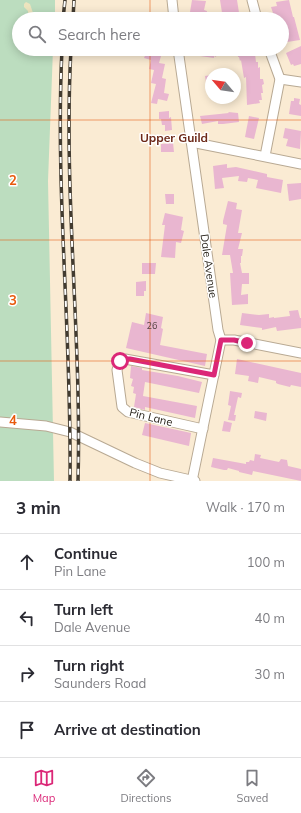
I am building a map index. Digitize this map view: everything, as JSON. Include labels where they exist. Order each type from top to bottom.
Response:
[{"type":"street","points":[[172,0],[173,12]]},
{"type":"street","points":[[252,0],[255,12]]},
{"type":"street","name":"Dale Avenue","points":[[179,56],[190,142],[218,330],[221,340],[193,481]]},
{"type":"street","points":[[265,156],[280,79],[272,56]]},
{"type":"street","points":[[280,79],[301,82]]},
{"type":"street","points":[[190,142],[301,164]]},
{"type":"street","points":[[221,340],[234,340],[301,354]]},
{"type":"street","name":"Pin Lane","points":[[203,429],[128,412],[122,407],[116,370],[120,361],[125,359],[214,375]]},
{"type":"street","points":[[0,422],[46,426],[70,432],[135,463],[160,473],[193,481]]},
{"type":"green space","points":[[0,0],[55,0],[55,12],[12,12],[12,56],[53,56],[48,181],[54,481],[0,481]]},
{"type":"sand","points":[[26,2],[30,4],[33,12],[28,12],[24,7]]},
{"type":"building","points":[[192,0],[206,1],[204,10],[207,12],[190,12]]},
{"type":"building","points":[[220,0],[237,0],[239,12],[222,12]]},
{"type":"building","points":[[289,0],[300,40],[289,42],[289,12],[273,12],[271,7],[277,6],[276,2]]},
{"type":"building","points":[[301,46],[301,64],[294,66],[293,64],[291,65],[287,56],[289,56],[289,52]]},
{"type":"building","points":[[145,56],[161,56],[159,63],[165,64],[162,78],[166,79],[164,93],[169,94],[167,101],[158,99],[157,104],[151,103],[156,84],[151,83],[154,70],[149,69],[151,60],[144,58]]},
{"type":"building","points":[[200,56],[214,56],[214,58]]},
{"type":"building","points":[[255,56],[256,62],[258,62],[258,68],[260,67],[260,79],[263,79],[264,84],[262,85],[263,93],[261,93],[262,100],[259,100],[260,103],[247,105],[246,77],[244,78],[241,60],[240,61],[238,57]]},
{"type":"building","points":[[294,98],[300,99],[299,104],[301,105],[301,116],[289,114],[291,101],[294,101]]},
{"type":"building","points":[[169,111],[172,130],[165,131],[165,125],[162,125],[161,119],[159,119],[159,112]]},
{"type":"building","points":[[228,112],[238,113],[239,122],[218,124],[218,121],[202,124],[200,116],[229,113]]},
{"type":"building","points":[[249,116],[259,118],[254,139],[245,137]]},
{"type":"building","points":[[285,128],[301,131],[300,149],[286,146],[288,139],[283,138]]},
{"type":"building","points":[[173,143],[174,152],[161,152],[161,144]]},
{"type":"building","points":[[227,164],[227,168],[236,167],[267,174],[267,177],[283,180],[281,193],[256,188],[258,180],[248,178],[247,182],[238,181],[239,176],[222,178],[224,188],[215,189],[213,166]]},
{"type":"building","points":[[301,183],[301,199],[289,201],[287,184]]},
{"type":"building","points":[[165,194],[174,194],[174,204],[166,204]]},
{"type":"building","points":[[228,201],[237,203],[236,209],[242,210],[238,233],[242,233],[238,249],[243,249],[240,263],[242,273],[249,273],[249,284],[242,284],[241,295],[248,294],[248,304],[232,305],[230,273],[233,273],[230,255],[222,255],[227,225],[223,224],[223,221]]},
{"type":"building","points":[[165,213],[183,217],[181,230],[184,231],[181,243],[176,242],[175,258],[161,257],[165,225],[162,225]]},
{"type":"building","points":[[142,263],[156,263],[155,274],[142,274]]},
{"type":"building","points":[[146,281],[146,291],[144,291],[144,296],[136,296],[136,282]]},
{"type":"building","points":[[298,310],[301,318],[301,328],[277,331],[276,327],[262,330],[262,328],[240,325],[242,313],[259,315],[269,314],[269,318],[274,318],[290,316],[289,311]]},
{"type":"building","points":[[146,313],[163,317],[161,328],[163,329],[160,345],[207,354],[205,366],[126,348],[132,322],[144,325]]},
{"type":"building","points":[[237,359],[301,373],[301,387],[291,385],[290,387],[278,384],[276,381],[259,377],[258,383],[248,381],[249,376],[235,374]]},
{"type":"building","points":[[131,366],[142,368],[142,370],[202,382],[199,393],[145,382],[143,396],[197,406],[195,418],[145,407],[145,410],[134,407],[136,394],[133,393],[134,387],[131,386],[133,379],[130,378]]},
{"type":"building","points":[[230,391],[242,393],[241,398],[238,397],[234,415],[236,415],[235,421],[228,420],[231,406],[228,405]]},
{"type":"building","points":[[255,411],[267,413],[266,421],[254,418]]},
{"type":"building","points":[[224,421],[232,423],[230,432],[222,431]]},
{"type":"building","points":[[145,423],[191,433],[189,446],[142,435]]},
{"type":"building","points":[[255,454],[261,455],[260,458],[279,462],[281,459],[287,460],[288,466],[301,469],[301,481],[253,471],[252,475],[228,468],[227,470],[224,470],[211,467],[213,458],[246,464],[246,462],[249,462],[250,460],[254,461]]},
{"type":"railway","points":[[64,12],[65,0]]},
{"type":"railway","points":[[73,12],[74,0]]},
{"type":"railway","points":[[62,56],[60,103],[62,211],[69,373],[70,481]]},
{"type":"railway","points":[[71,56],[69,157],[79,427],[78,481]]},
{"type":"district","name":"Upper Guild","points":[[174,137]]},
{"type":"route","points":[[120,361],[130,359],[214,375],[221,340],[234,340],[247,343]]}]
